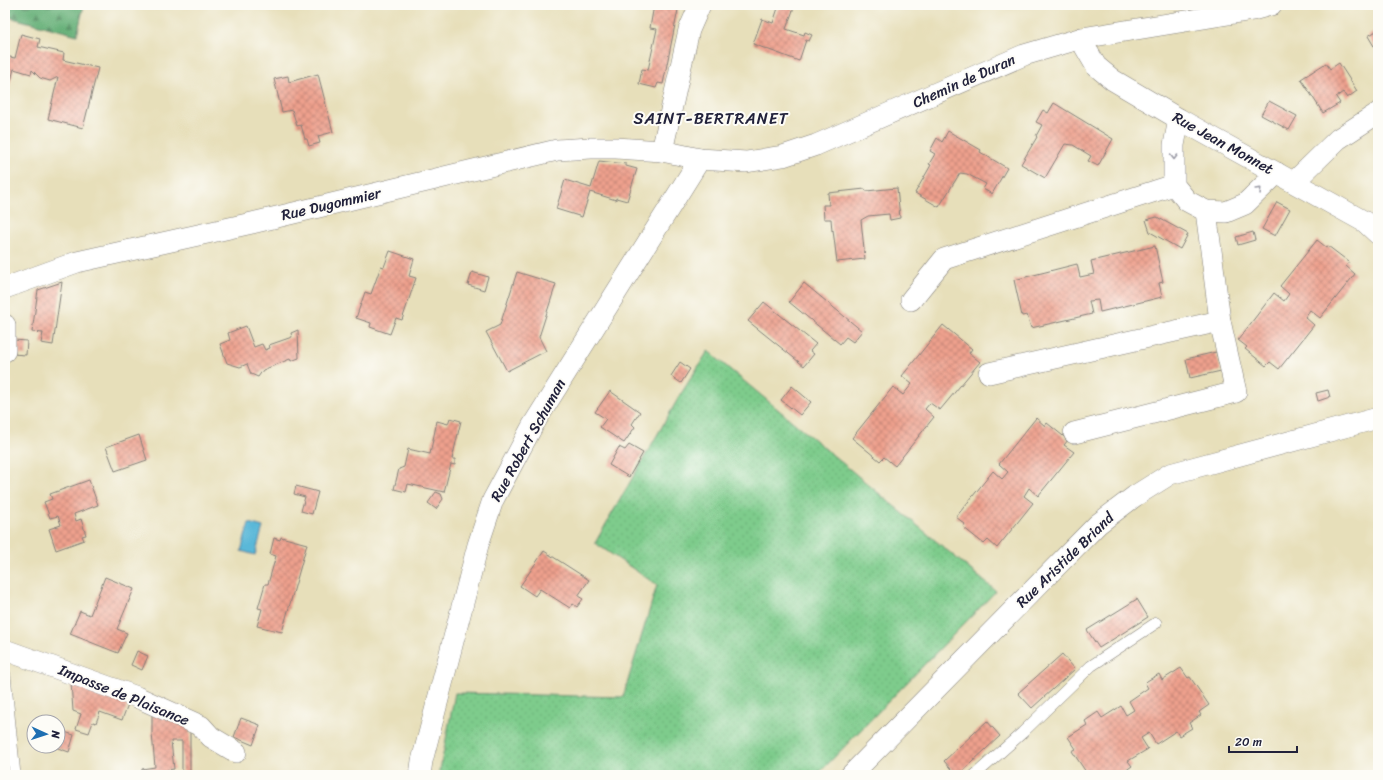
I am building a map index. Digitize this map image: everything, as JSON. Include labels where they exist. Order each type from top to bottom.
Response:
[{"type":"street","points":[[662,151],[688,30],[700,5]]},
{"type":"street","name":"Chemin de Duran","points":[[662,151],[700,159],[746,162],[783,156],[816,145],[1024,55],[1082,38],[1253,10],[1271,5]]},
{"type":"street","name":"Rue Jean Monnet","points":[[1082,38],[1085,47],[1096,66],[1113,80],[1365,222],[1378,234]]},
{"type":"street","points":[[1179,118],[1174,145],[1174,185],[1187,201],[1206,211],[1226,212],[1245,204],[1286,178],[1338,139],[1378,112]]},
{"type":"street","name":"Rue Dugommier","points":[[5,288],[77,262],[252,223],[557,150],[616,148],[662,151]]},
{"type":"street","name":"Rue Robert Schuman","points":[[420,775],[422,760],[478,545],[493,500],[533,425],[700,159]]},
{"type":"street","points":[[911,300],[944,259],[1174,185]]},
{"type":"street","points":[[1074,433],[1236,392],[1220,322],[1206,211]]},
{"type":"street","points":[[989,373],[1220,322]]},
{"type":"street","points":[[5,325],[5,351]]},
{"type":"street","name":"Rue Aristide Briand","points":[[851,775],[1098,524],[1135,496],[1170,474],[1378,418]]},
{"type":"street","name":"Impasse de Plaisance","points":[[5,650],[137,698],[201,726],[211,737],[236,752]]},
{"type":"lane","points":[[975,775],[1091,666],[1156,623]]},
{"type":"lane","points":[[5,675],[15,775]]},
{"type":"green space","points":[[5,5],[84,5],[77,35],[5,16]]},
{"type":"green space","points":[[708,351],[996,591],[817,775],[439,775],[455,693],[623,697],[657,585],[595,543],[679,397]]},
{"type":"water","points":[[249,523],[263,527],[255,555],[241,551]]},
{"type":"building","points":[[654,5],[679,5],[663,84],[658,83],[656,88],[639,84],[642,69],[648,70],[657,29],[650,28]]},
{"type":"building","points":[[779,5],[795,5],[786,29],[804,35],[805,32],[812,35],[809,41],[806,40],[799,61],[753,44],[762,19],[773,23]]},
{"type":"building","points":[[1378,30],[1378,53],[1368,36]]},
{"type":"building","points":[[21,34],[40,39],[38,47],[64,53],[63,60],[98,68],[83,128],[48,119],[58,77],[50,81],[40,78],[32,70],[31,74],[14,69],[5,103],[5,56],[15,58]]},
{"type":"building","points":[[1326,63],[1330,69],[1339,63],[1357,91],[1347,98],[1343,92],[1336,97],[1340,103],[1323,113],[1301,79]]},
{"type":"building","points":[[318,74],[333,132],[318,136],[320,143],[309,146],[307,139],[305,139],[301,125],[297,126],[292,110],[282,112],[274,79],[288,76],[289,82]]},
{"type":"building","points":[[1269,101],[1297,116],[1289,130],[1261,115]]},
{"type":"building","points":[[1054,103],[1113,139],[1098,166],[1088,161],[1091,156],[1073,145],[1065,144],[1045,178],[1021,164],[1037,137],[1036,136],[1042,125],[1036,122],[1043,110],[1048,113]]},
{"type":"building","points":[[948,131],[981,150],[980,152],[1007,168],[992,194],[983,189],[986,184],[967,174],[960,173],[939,207],[915,193],[931,165],[929,164],[935,154],[930,151],[937,138],[942,142]]},
{"type":"building","points":[[599,161],[626,164],[626,166],[637,169],[627,201],[616,198],[616,200],[590,192],[582,217],[556,209],[565,180],[591,188]]},
{"type":"building","points":[[897,188],[900,218],[890,220],[889,214],[868,216],[861,220],[865,259],[837,262],[831,219],[824,219],[823,205],[829,205],[828,193],[865,189],[866,191]]},
{"type":"building","points":[[1277,202],[1290,209],[1275,236],[1262,229]]},
{"type":"building","points":[[1157,217],[1188,234],[1180,249],[1150,232],[1146,220]]},
{"type":"building","points":[[1253,232],[1255,240],[1238,245],[1236,237]]},
{"type":"building","points":[[1317,240],[1326,247],[1328,246],[1349,262],[1346,266],[1355,274],[1320,318],[1310,310],[1305,317],[1314,325],[1279,369],[1270,362],[1266,366],[1245,349],[1247,347],[1238,340],[1274,293],[1284,301],[1289,294],[1280,286]]},
{"type":"building","points":[[1155,246],[1163,282],[1159,283],[1162,297],[1100,312],[1098,300],[1089,301],[1092,314],[1031,328],[1027,315],[1022,316],[1014,280],[1077,264],[1080,277],[1094,274],[1091,261]]},
{"type":"building","points":[[390,251],[414,259],[409,276],[416,278],[402,320],[396,318],[390,334],[370,327],[371,323],[356,318],[365,292],[371,294],[381,266],[384,267]]},
{"type":"building","points":[[472,272],[488,277],[484,290],[468,285]]},
{"type":"building","points":[[517,272],[556,284],[539,337],[546,351],[507,371],[486,332],[500,325]]},
{"type":"building","points":[[62,282],[53,345],[41,343],[43,333],[32,332],[38,290]]},
{"type":"building","points":[[804,283],[862,331],[853,342],[846,337],[840,344],[789,302]]},
{"type":"building","points":[[764,302],[816,344],[810,351],[814,354],[804,366],[748,321]]},
{"type":"building","points":[[943,325],[972,349],[969,353],[980,362],[940,410],[930,403],[925,409],[934,417],[895,466],[884,457],[880,461],[852,438],[893,387],[903,395],[912,384],[902,376]]},
{"type":"building","points":[[246,326],[254,347],[262,344],[265,350],[270,348],[269,345],[292,337],[291,333],[298,330],[299,358],[291,361],[290,359],[263,370],[258,377],[251,374],[247,364],[240,367],[227,363],[220,344],[230,340],[228,333]]},
{"type":"building","points":[[14,340],[27,341],[26,355],[12,354]]},
{"type":"building","points":[[1216,352],[1221,371],[1190,378],[1186,359]]},
{"type":"building","points":[[680,362],[690,369],[681,383],[671,376]]},
{"type":"building","points":[[792,386],[811,402],[800,415],[781,400]]},
{"type":"building","points":[[1328,390],[1330,397],[1318,401],[1316,393]]},
{"type":"building","points":[[610,391],[640,412],[632,424],[635,427],[624,443],[600,427],[606,419],[595,412]]},
{"type":"building","points":[[450,418],[461,421],[452,459],[455,459],[455,465],[451,464],[444,492],[408,484],[406,492],[394,489],[399,469],[404,467],[408,449],[430,454],[437,421],[448,424]]},
{"type":"building","points":[[1036,418],[1045,426],[1047,423],[1068,440],[1064,445],[1074,452],[1038,496],[1029,488],[1024,496],[1033,503],[997,548],[988,540],[984,544],[963,527],[965,524],[956,517],[993,471],[1002,479],[1008,472],[999,464]]},
{"type":"building","points":[[139,435],[147,460],[115,471],[106,447]]},
{"type":"building","points":[[629,445],[643,453],[629,477],[609,465],[619,447],[625,450]]},
{"type":"building","points":[[89,480],[98,505],[74,514],[76,521],[81,519],[86,535],[82,536],[84,540],[56,550],[49,529],[61,525],[58,516],[50,518],[44,502],[52,499],[50,494]]},
{"type":"building","points":[[296,486],[318,492],[312,514],[301,511],[305,497],[294,494]]},
{"type":"building","points":[[436,492],[441,494],[443,499],[436,509],[428,503]]},
{"type":"building","points":[[281,537],[307,544],[282,632],[257,626],[262,609],[258,608],[265,584],[268,584],[276,556],[270,554],[274,538],[280,540]]},
{"type":"building","points":[[544,551],[589,580],[578,596],[583,599],[577,607],[573,604],[570,608],[540,589],[535,596],[520,586]]},
{"type":"building","points":[[105,577],[134,589],[117,629],[127,633],[118,653],[70,634],[80,611],[90,615]]},
{"type":"building","points":[[1137,599],[1148,617],[1099,648],[1087,630]]},
{"type":"building","points":[[137,651],[148,656],[142,670],[131,665]]},
{"type":"building","points":[[1062,654],[1075,669],[1032,708],[1018,693]]},
{"type":"building","points":[[1181,668],[1188,678],[1190,677],[1209,705],[1199,712],[1201,715],[1189,723],[1192,728],[1179,736],[1176,731],[1156,744],[1149,733],[1141,738],[1148,749],[1128,761],[1132,766],[1121,774],[1118,774],[1116,771],[1109,775],[1092,775],[1089,771],[1086,772],[1072,751],[1076,749],[1068,737],[1087,725],[1085,721],[1098,712],[1102,718],[1121,706],[1126,715],[1134,710],[1129,701],[1148,688],[1145,683],[1147,681],[1159,674],[1162,680]]},
{"type":"building","points":[[71,682],[128,704],[122,720],[100,712],[96,723],[93,722],[89,733],[76,729],[81,714],[73,711]]},
{"type":"building","points":[[152,712],[190,728],[190,772],[182,772],[182,741],[171,741],[174,769],[167,770],[167,775],[142,775],[142,769],[155,767]]},
{"type":"building","points":[[241,718],[260,725],[253,745],[234,737]]},
{"type":"building","points":[[987,721],[1000,736],[958,775],[956,775],[944,761]]},
{"type":"building","points":[[66,732],[74,735],[69,752],[66,751]]},
{"type":"district","name":"SAINT-BERTRANET","points":[[711,118]]}]
